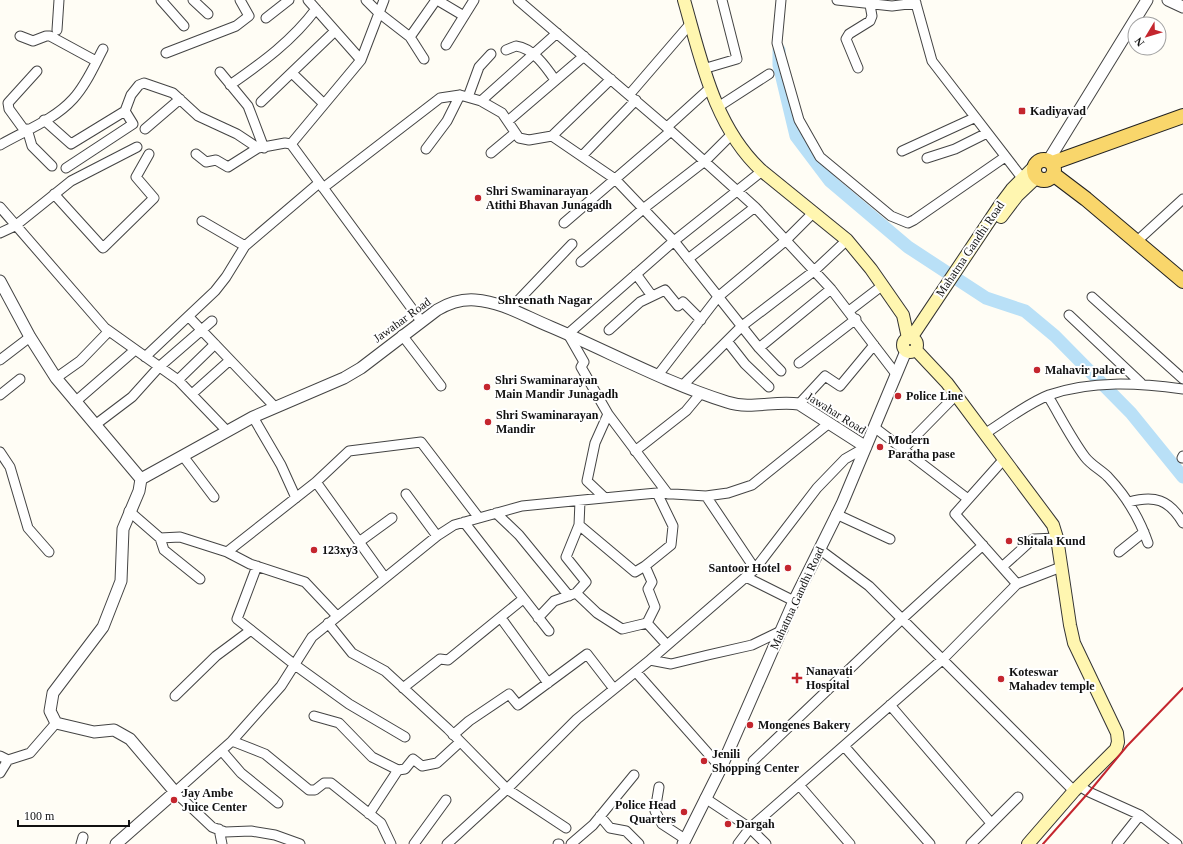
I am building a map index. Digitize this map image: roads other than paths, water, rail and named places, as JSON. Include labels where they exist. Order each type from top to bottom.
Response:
[{"type":"main road","points":[[684,0],[703,69],[718,107],[732,134],[753,163],[847,240],[883,286],[903,315],[912,344],[956,395],[986,433],[1052,525],[1057,538],[1074,643],[1114,724],[1118,742],[1116,749],[1077,788],[1028,844]]},
{"type":"main road","points":[[1052,166],[1183,116]]},
{"type":"main road","points":[[1030,177],[1048,180],[1052,166]]},
{"type":"main road","points":[[1052,166],[1086,199],[1183,273]]},
{"type":"main road","name":"Mahatma Gandhi Road","points":[[912,344],[1002,208],[1030,177]]},
{"type":"main road","points":[[1138,240],[1183,281]]},
{"type":"street","points":[[57,30],[59,0]]},
{"type":"street","points":[[161,0],[184,26]]},
{"type":"street","points":[[192,0],[208,14]]},
{"type":"street","points":[[166,53],[236,26],[249,16],[240,0]]},
{"type":"street","points":[[266,18],[289,0]]},
{"type":"street","points":[[308,0],[361,60]]},
{"type":"street","points":[[366,0],[379,13],[410,37],[424,59]]},
{"type":"street","points":[[291,144],[361,60],[384,0]]},
{"type":"street","points":[[410,37],[437,0],[464,16]]},
{"type":"street","points":[[446,45],[474,0]]},
{"type":"street","points":[[703,69],[737,59],[722,0]]},
{"type":"street","points":[[781,0],[777,43],[799,120],[820,157],[884,211],[900,221],[908,223],[1005,157]]},
{"type":"street","points":[[836,0],[870,5],[915,1],[932,61],[1005,157],[1030,177]]},
{"type":"street","points":[[1052,166],[1147,0]]},
{"type":"street","points":[[1168,0],[1183,7]]},
{"type":"street","points":[[524,2],[557,33],[738,190],[831,289],[856,319],[896,374]]},
{"type":"street","points":[[858,68],[846,38],[849,34],[870,21],[872,16],[870,5]]},
{"type":"street","points":[[230,85],[264,61],[300,30],[316,9]]},
{"type":"street","points":[[582,156],[633,98],[691,23]]},
{"type":"street","points":[[261,102],[335,31]]},
{"type":"street","points":[[481,102],[557,33]]},
{"type":"street","points":[[20,36],[36,41],[46,36],[50,36],[96,61]]},
{"type":"street","points":[[506,50],[520,46],[533,54],[555,80]]},
{"type":"street","points":[[0,145],[62,109],[72,100],[81,89],[103,49]]},
{"type":"street","points":[[426,149],[448,121],[479,68],[491,54]]},
{"type":"street","points":[[508,121],[584,56]]},
{"type":"street","points":[[37,71],[11,100],[8,106],[26,130],[32,146],[52,166]]},
{"type":"street","points":[[220,72],[248,106],[260,133],[261,148]]},
{"type":"street","points":[[292,73],[324,104]]},
{"type":"street","points":[[718,107],[769,74]]},
{"type":"street","points":[[145,357],[189,317],[226,277],[244,246],[321,185],[440,98],[464,96],[481,102],[502,113],[519,138],[529,140],[552,136],[611,79]]},
{"type":"street","points":[[44,120],[71,144],[125,111],[131,95],[139,85],[144,83],[173,92],[198,116],[237,134],[261,148]]},
{"type":"street","points":[[564,223],[615,179],[669,129],[710,88]]},
{"type":"street","points":[[144,129],[180,99]]},
{"type":"street","points":[[66,168],[133,124],[125,111]]},
{"type":"street","points":[[902,151],[974,118]]},
{"type":"street","points":[[491,153],[515,133]]},
{"type":"street","points":[[581,262],[644,209],[705,161],[732,134]]},
{"type":"street","points":[[927,158],[955,149],[987,134]]},
{"type":"street","points":[[552,136],[615,179],[674,241],[759,348],[781,371]]},
{"type":"street","points":[[196,154],[206,162],[216,160],[228,167],[261,148],[285,143],[291,144],[421,321]]},
{"type":"street","points":[[0,233],[16,226],[71,181],[137,146]]},
{"type":"street","points":[[54,194],[103,248],[154,198],[136,176],[149,154]]},
{"type":"street","points":[[668,494],[608,414],[581,367],[584,362],[568,334],[674,241],[762,171]]},
{"type":"street","points":[[1138,240],[1183,199]]},
{"type":"street","points":[[0,207],[109,331],[178,380],[227,431]]},
{"type":"street","points":[[688,259],[755,207]]},
{"type":"street","points":[[658,375],[718,297],[785,240],[813,213]]},
{"type":"street","points":[[202,221],[244,246]]},
{"type":"street","points":[[682,386],[742,326],[814,271],[847,240]]},
{"type":"street","points":[[511,308],[572,244]]},
{"type":"street","points":[[636,274],[652,296]]},
{"type":"street","points":[[0,281],[30,337],[56,378],[141,479],[139,490],[129,511],[123,529],[121,581],[103,627],[53,693],[50,711],[56,723]]},
{"type":"street","points":[[849,311],[883,286]]},
{"type":"street","points":[[759,348],[831,289]]},
{"type":"street","points":[[609,330],[640,302],[665,290],[678,306],[683,302],[701,320]]},
{"type":"street","points":[[1092,297],[1183,379]]},
{"type":"street","name":"Jawahar Road","points":[[141,479],[253,417],[344,378],[361,368],[421,321],[448,304],[466,299],[511,308],[682,386],[701,394],[739,406],[789,402],[799,404],[866,447]]},
{"type":"street","points":[[1069,315],[1140,384]]},
{"type":"street","points":[[189,317],[275,407]]},
{"type":"street","points":[[799,363],[856,319]]},
{"type":"street","points":[[94,425],[132,397],[159,367],[212,321]]},
{"type":"street","points":[[56,378],[80,361],[109,331]]},
{"type":"street","points":[[402,335],[441,386]]},
{"type":"street","points":[[0,360],[30,337]]},
{"type":"street","points":[[727,341],[745,364],[769,388]]},
{"type":"street","points":[[178,380],[215,344]]},
{"type":"street","name":"Mahatma Gandhi Road","points":[[684,841],[721,768],[783,630],[794,601],[866,447],[896,374],[912,344]]},
{"type":"street","points":[[799,404],[826,376],[840,386],[874,345]]},
{"type":"street","points":[[75,402],[135,350]]},
{"type":"street","points":[[192,394],[230,360]]},
{"type":"street","points":[[0,394],[20,379]]},
{"type":"street","points":[[986,433],[1044,398],[1070,390],[1110,385],[1140,384],[1183,389]]},
{"type":"street","points":[[635,451],[686,411],[701,394]]},
{"type":"street","points":[[903,449],[956,395]]},
{"type":"street","points":[[1044,398],[1081,452],[1091,463],[1109,478],[1129,502],[1137,514],[1148,542]]},
{"type":"street","points":[[605,498],[587,481],[595,443],[608,414]]},
{"type":"street","points":[[253,417],[279,460],[296,498]]},
{"type":"street","points":[[116,844],[232,741],[281,686],[312,637],[437,536],[464,522],[522,506],[657,493],[706,496],[728,493],[752,485],[828,424]]},
{"type":"street","points":[[874,427],[968,499]]},
{"type":"street","points":[[227,552],[316,482],[349,451],[421,442],[478,518]]},
{"type":"street","points":[[447,844],[507,789],[577,719],[636,672],[755,569],[817,488],[845,459],[866,447]]},
{"type":"street","points":[[0,452],[10,467],[28,528],[49,552]]},
{"type":"street","points":[[183,456],[214,497]]},
{"type":"street","points":[[1004,459],[955,514],[1017,584]]},
{"type":"street","points":[[316,482],[385,578]]},
{"type":"street","points":[[579,525],[635,572],[645,566],[671,545],[673,526],[657,493]]},
{"type":"street","points":[[406,494],[437,536]]},
{"type":"street","points":[[706,496],[755,569]]},
{"type":"street","points":[[1129,502],[1146,498],[1165,502],[1174,510],[1183,522]]},
{"type":"street","points":[[538,618],[554,601],[573,595],[586,582],[566,557],[579,525],[580,501]]},
{"type":"street","points":[[129,511],[160,538],[164,550],[200,579]]},
{"type":"street","points":[[496,513],[519,535],[573,595],[597,613],[622,628],[647,623]]},
{"type":"street","points":[[836,514],[890,539]]},
{"type":"street","points":[[359,542],[392,518]]},
{"type":"street","points":[[464,522],[549,632]]},
{"type":"street","points":[[1119,552],[1144,532]]},
{"type":"street","points":[[160,538],[180,537],[227,552],[257,566],[305,582],[337,616]]},
{"type":"street","points":[[1002,567],[1033,539],[1057,538]]},
{"type":"street","points":[[753,761],[902,619],[983,545]]},
{"type":"street","points":[[819,549],[869,586],[1077,788],[1140,815],[1177,844]]},
{"type":"street","points":[[257,566],[237,619],[295,665],[349,704],[405,737]]},
{"type":"street","points":[[645,566],[652,582],[648,589],[655,607],[647,623]]},
{"type":"street","points":[[738,844],[750,828],[943,659],[1017,584],[1061,567]]},
{"type":"street","points":[[746,577],[794,601]]},
{"type":"street","points":[[403,688],[440,659],[448,660],[523,599]]},
{"type":"street","points":[[501,618],[548,683]]},
{"type":"street","points":[[328,623],[352,653],[385,671],[453,735],[507,789],[566,828]]},
{"type":"street","points":[[647,623],[667,645]]},
{"type":"street","points":[[175,696],[216,656],[251,630]]},
{"type":"street","points":[[650,660],[670,664],[752,645],[783,630]]},
{"type":"street","points":[[453,735],[469,721],[509,694],[518,705],[587,654],[614,689]]},
{"type":"street","points":[[636,672],[721,768]]},
{"type":"street","points":[[890,705],[992,823]]},
{"type":"street","points":[[314,716],[339,722],[372,757],[398,770],[405,769],[413,759],[422,766],[437,763],[460,742]]},
{"type":"street","points":[[0,773],[4,758],[30,753],[56,723]]},
{"type":"street","points":[[56,723],[94,732],[114,730],[130,739],[175,792],[212,827],[225,832],[251,831],[275,835],[300,844]]},
{"type":"street","points":[[232,741],[265,754],[309,790],[315,790],[324,783],[331,783],[381,823],[391,844]]},
{"type":"street","points":[[844,746],[930,844]]},
{"type":"street","points":[[222,751],[241,774],[278,803]]},
{"type":"street","points":[[369,814],[398,770]]},
{"type":"street","points":[[571,844],[593,825],[634,775]]},
{"type":"street","points":[[799,785],[850,844]]},
{"type":"street","points":[[659,787],[655,811],[662,824],[684,841]]},
{"type":"street","points":[[971,844],[1018,797]]},
{"type":"street","points":[[705,798],[750,828],[766,844]]},
{"type":"street","points":[[414,844],[446,800]]},
{"type":"street","points":[[1117,844],[1140,815]]},
{"type":"street","points":[[600,816],[610,828],[626,831],[639,844]]},
{"type":"street","points":[[219,829],[222,844]]},
{"type":"waterway","points":[[779,50],[779,65],[796,136],[830,181],[908,247],[986,298],[1025,311],[1055,336],[1131,413],[1183,477]]},
{"type":"railway","points":[[1043,844],[1127,746],[1183,688]]},
{"type":"place","name":"Kadiyavad","points":[[1022,111]]},
{"type":"place","name":"Shri Swaminarayan Atithi Bhavan Junagadh","points":[[478,198]]},
{"type":"place","name":"Mahavir palace","points":[[1037,370]]},
{"type":"place","name":"Shri Swaminarayan Main Mandir Junagadh","points":[[487,387]]},
{"type":"place","name":"Police Line","points":[[898,396]]},
{"type":"place","name":"Shri Swaminarayan Mandir","points":[[488,422]]},
{"type":"place","name":"Modern Paratha pase","points":[[880,447]]},
{"type":"place","name":"Shitala Kund","points":[[1009,541]]},
{"type":"place","name":"123xy3","points":[[314,550]]},
{"type":"place","name":"Santoor Hotel","points":[[788,568]]},
{"type":"place","name":"Nanavati Hospital","points":[[797,678]]},
{"type":"place","name":"Koteswar Mahadev temple","points":[[1001,679]]},
{"type":"place","name":"Mongenes Bakery","points":[[750,725]]},
{"type":"place","name":"Jenili Shopping Center","points":[[704,761]]},
{"type":"place","name":"Jay Ambe Juice Center","points":[[174,800]]},
{"type":"place","name":"Police Head Quarters","points":[[684,812]]},
{"type":"place","name":"Dargah","points":[[728,824]]},
{"type":"district","name":"Shreenath Nagar","points":[[545,299]]}]
